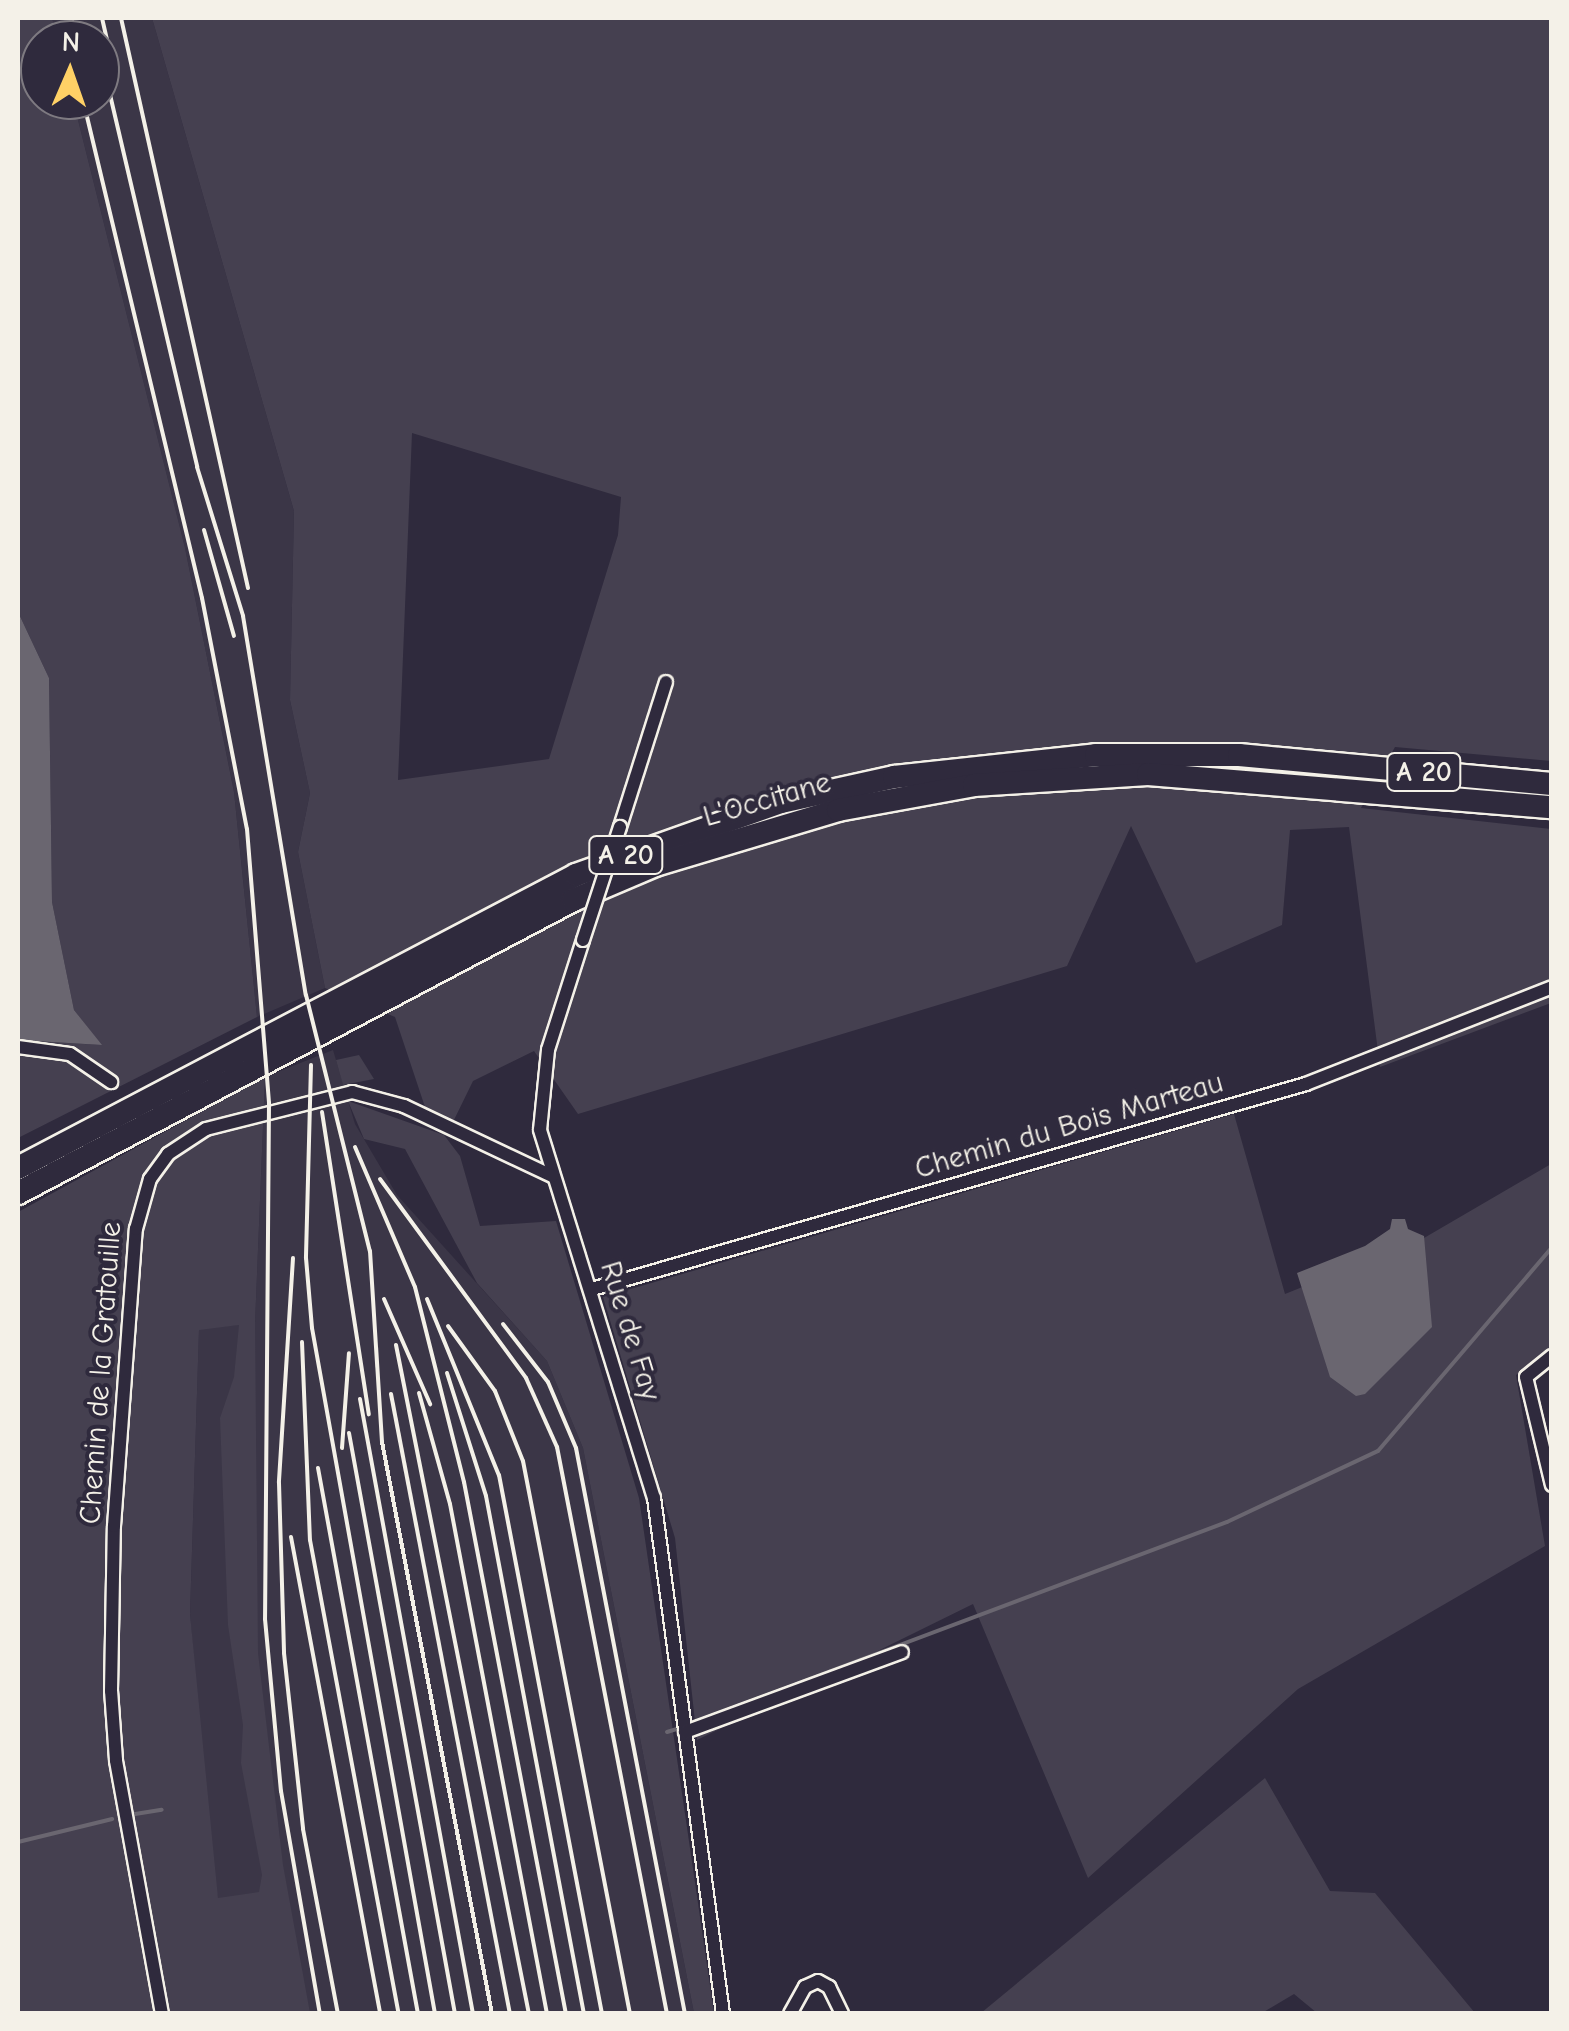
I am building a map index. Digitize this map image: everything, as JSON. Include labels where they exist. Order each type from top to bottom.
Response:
[{"type":"highway","name":"L'Occitane","points":[[18,1168],[560,882],[781,802],[894,777],[1096,755],[1298,759],[1552,784]]},
{"type":"highway","name":"L'Occitane","points":[[18,1193],[573,900],[655,866],[838,810],[974,785],[1148,774],[1552,807]]},
{"type":"street","name":"Rue de Fay","points":[[666,682],[539,1090],[552,1176],[592,1289],[654,1498],[724,2014]]},
{"type":"street","name":"Chemin du Bois Marteau","points":[[592,1289],[1306,1084],[1552,988]]},
{"type":"street","points":[[18,1047],[70,1054],[111,1082]]},
{"type":"street","name":"Chemin de la Gratouille","points":[[162,2014],[116,1760],[111,1691],[114,1526],[136,1230],[150,1179],[168,1154],[206,1129],[345,1092],[404,1106],[552,1176]]},
{"type":"street","points":[[1552,1356],[1526,1377],[1552,1485]]},
{"type":"street","points":[[685,1732],[902,1652]]},
{"type":"street","points":[[790,2014],[805,1987],[818,1981],[829,1987],[842,2014]]},
{"type":"shaded area","points":[[18,18],[52,18],[20,20],[20,120],[78,120],[185,548],[234,792],[257,1017],[18,1138],[18,1040],[101,1045],[74,1010],[52,902],[49,678],[18,612]]},
{"type":"shaded area","points":[[152,18],[294,511],[290,700],[310,793],[298,852],[325,988],[257,1017],[234,792],[185,548],[78,120],[120,120],[120,20],[53,20]]},
{"type":"shaded area","points":[[152,18],[1551,18],[1551,761],[1395,747],[1361,808],[1551,829],[1551,1003],[1380,1067],[1349,827],[1290,830],[1282,925],[1196,963],[1131,826],[1067,966],[578,1114],[534,1051],[473,1081],[452,1124],[427,1113],[395,1017],[325,988],[298,852],[310,793],[290,700],[294,511]],"holes":[[[412,433],[621,497],[618,535],[549,759],[398,780]]]},
{"type":"shaded area","points":[[18,612],[49,678],[52,902],[74,1010],[102,1045],[18,1040]]},
{"type":"shaded area","points":[[333,1050],[355,1124],[397,1195],[547,1361],[583,1448],[694,2013],[238,2013],[210,1854],[190,1614],[199,1329],[255,1323],[265,1077]]},
{"type":"shaded area","points":[[359,1055],[374,1079],[343,1085],[336,1060]]},
{"type":"shaded area","points":[[265,1077],[255,1324],[258,1653],[283,1865],[310,2013],[18,2014],[18,1212]],"holes":[[[239,1325],[234,1377],[220,1418],[228,1625],[243,1725],[241,1763],[262,1875],[259,1892],[218,1898],[190,1614],[199,1330]]]},
{"type":"shaded area","points":[[348,1101],[444,1135],[460,1156],[480,1226],[556,1221],[639,1498],[714,2013],[694,2013],[583,1448],[547,1361],[477,1283],[405,1149],[364,1139]]},
{"type":"shaded area","points":[[1234,1114],[1285,1294],[1424,1238],[1551,1164],[1551,1352],[1516,1375],[1545,1546],[1298,1689],[1088,1878],[973,1604],[697,1740],[675,1538],[603,1297]]},
{"type":"shaded area","points":[[1392,1219],[1405,1219],[1408,1229],[1424,1236],[1432,1327],[1365,1394],[1356,1396],[1330,1377],[1297,1273],[1365,1246],[1390,1229]]},
{"type":"shaded area","points":[[1265,1778],[1330,1891],[1375,1893],[1475,2013],[1317,2013],[1294,1994],[1262,2013],[981,2013]]},
{"type":"waterway","points":[[796,1684],[1227,1522],[1378,1451],[1552,1247]]},
{"type":"waterway","points":[[667,1732],[680,1728]]},
{"type":"waterway","points":[[129,1815],[162,1810]]},
{"type":"waterway","points":[[18,1842],[112,1819]]},
{"type":"railway","points":[[121,18],[248,588]]},
{"type":"railway","points":[[88,120],[202,598],[247,829],[269,1103],[265,1619],[281,1791],[320,2014]]},
{"type":"railway","points":[[116,120],[197,467],[243,616],[306,995],[370,1251],[382,1442],[492,2014]]},
{"type":"railway","points":[[204,530],[234,636]]},
{"type":"railway","points":[[311,1065],[306,1258],[312,1328],[435,2014]]},
{"type":"railway","points":[[322,1112],[369,1414]]},
{"type":"railway","points":[[355,1147],[415,1287],[464,1482],[566,2014]]},
{"type":"railway","points":[[380,1179],[526,1378],[557,1447],[667,2014]]},
{"type":"railway","points":[[293,1258],[279,1483],[284,1653],[303,1829],[338,2014]]},
{"type":"railway","points":[[384,1299],[430,1404]]},
{"type":"railway","points":[[427,1299],[499,1475],[602,2014]]},
{"type":"railway","points":[[503,1324],[548,1382],[576,1448],[685,2014]]},
{"type":"railway","points":[[448,1326],[495,1391],[523,1461],[630,2014]]},
{"type":"railway","points":[[302,1342],[310,1540],[399,2014]]},
{"type":"railway","points":[[396,1345],[529,2014]]},
{"type":"railway","points":[[342,1448],[349,1353]]},
{"type":"railway","points":[[447,1373],[486,1496],[584,2014]]},
{"type":"railway","points":[[419,1393],[450,1504],[547,2014]]},
{"type":"railway","points":[[391,1394],[510,2014]]},
{"type":"railway","points":[[360,1399],[473,2014]]},
{"type":"railway","points":[[349,1433],[455,2014]]},
{"type":"railway","points":[[318,1468],[418,2014]]},
{"type":"railway","points":[[291,1537],[380,2014]]}]
